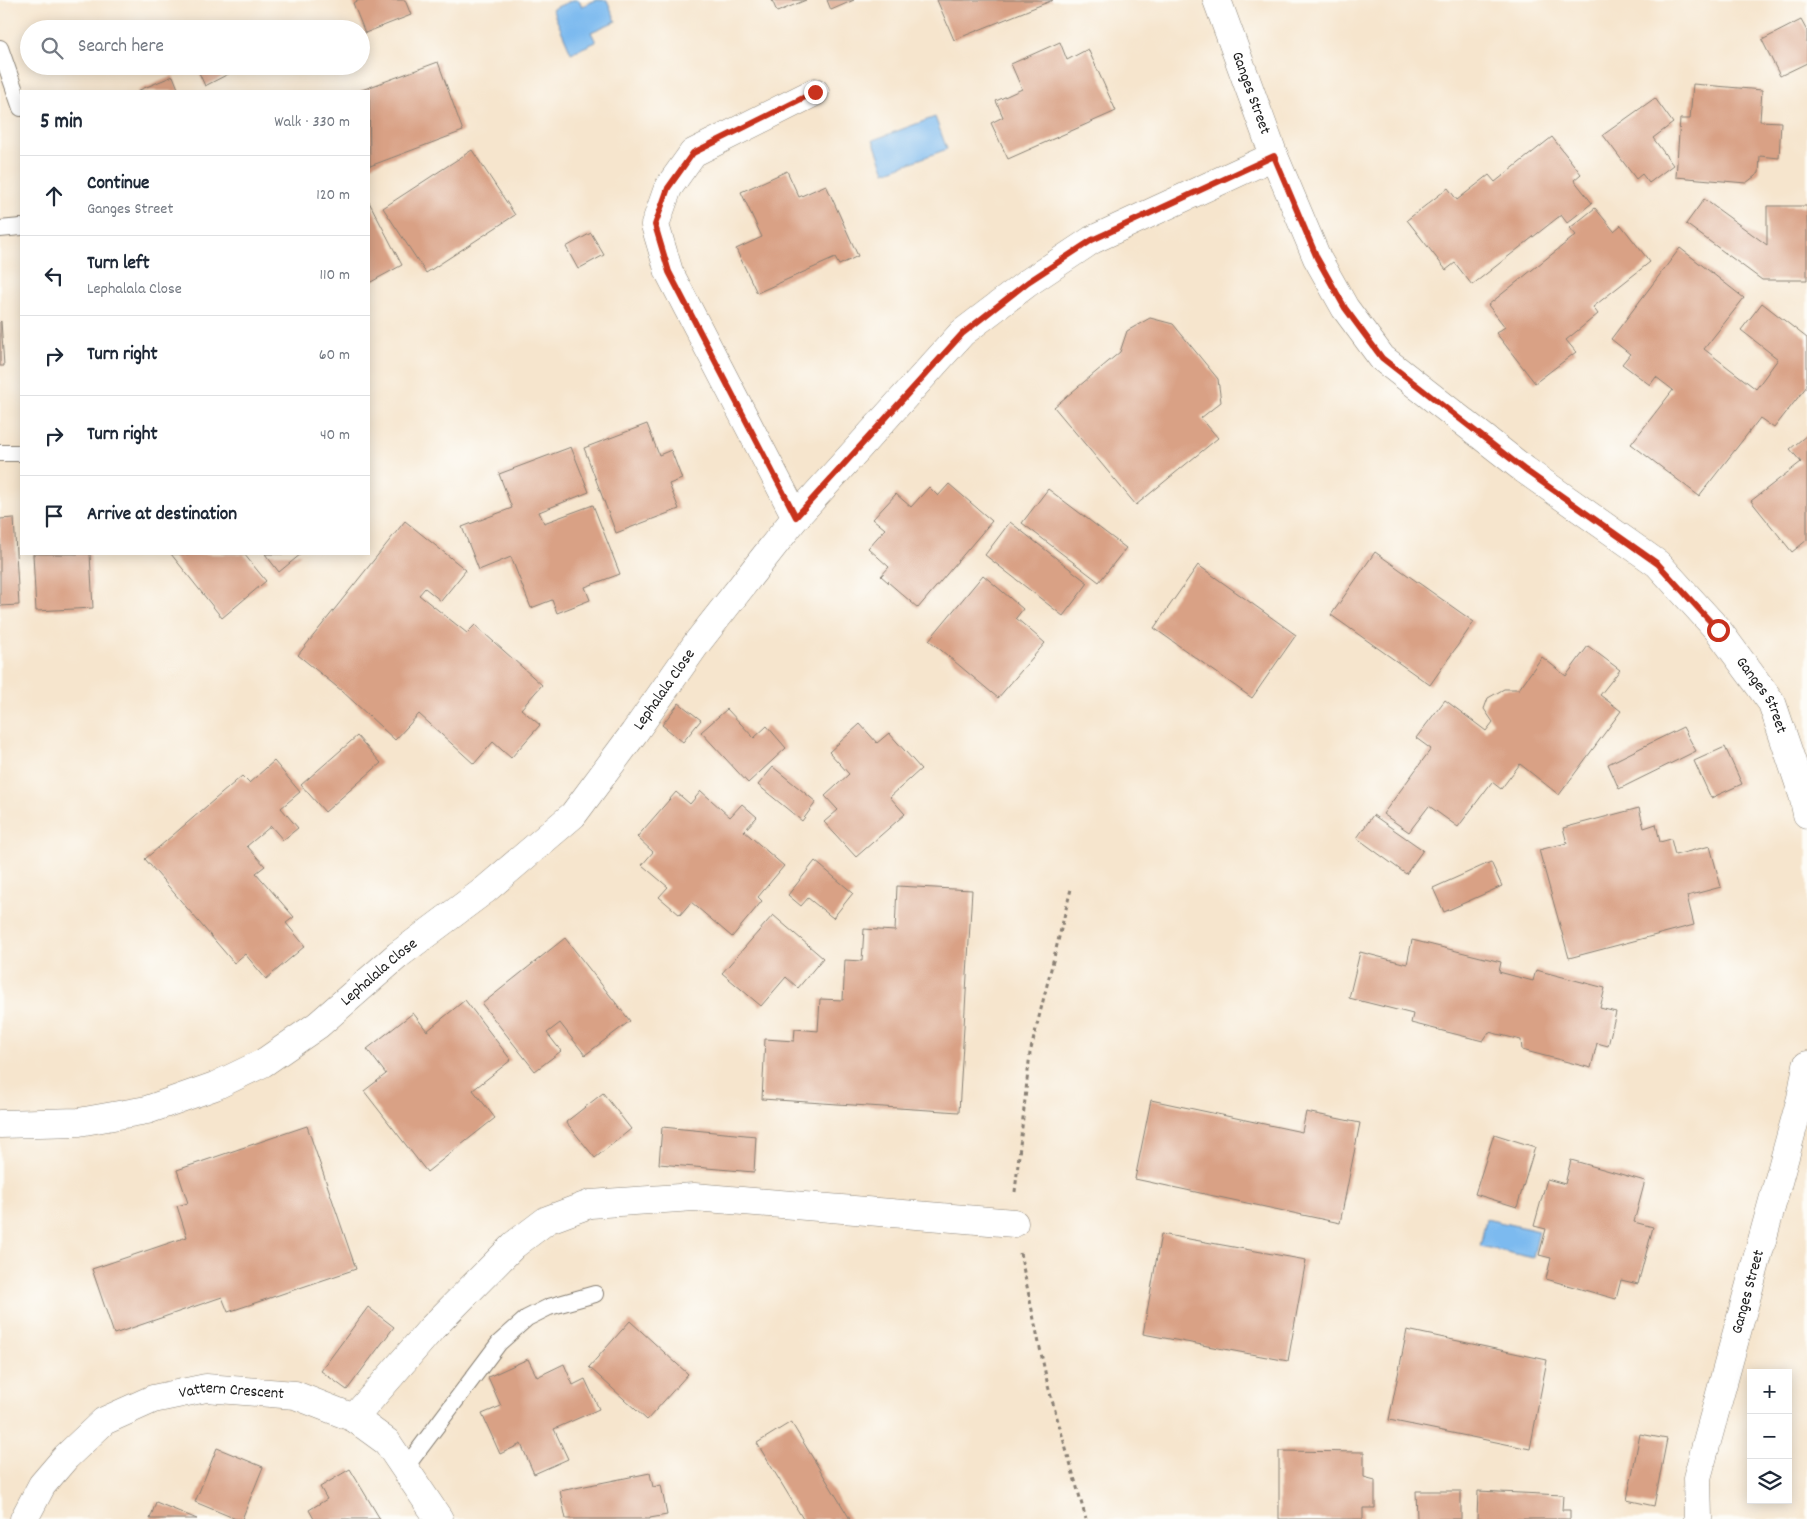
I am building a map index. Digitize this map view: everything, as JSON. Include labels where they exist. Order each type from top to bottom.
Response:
[{"type":"street","name":"Ganges Street","points":[[1217,0],[1274,156],[1317,258],[1345,308],[1382,358],[1525,470],[1658,564],[1718,630],[1772,703],[1803,795],[1807,814]]},
{"type":"street","points":[[796,517],[669,272],[655,225],[668,188],[693,153],[815,92]]},
{"type":"street","name":"Lephalala Close","points":[[0,1124],[79,1122],[146,1110],[215,1086],[263,1064],[318,1025],[398,955],[486,890],[573,815],[698,643],[796,517],[962,334],[1028,282],[1092,240],[1274,156]]},
{"type":"street","name":"Ganges Street","points":[[1698,1519],[1697,1478],[1799,1108],[1807,1065]]},
{"type":"street","points":[[354,1418],[432,1328],[514,1245],[547,1220],[590,1204],[694,1197],[1014,1223]]},
{"type":"street","name":"Vattern Crescent","points":[[24,1519],[42,1485],[66,1457],[104,1421],[153,1399],[206,1388],[295,1396],[354,1418],[387,1442],[440,1519]]},
{"type":"lane","points":[[0,48],[20,105]]},
{"type":"lane","points":[[0,229],[20,227]]},
{"type":"lane","points":[[0,453],[20,453]]},
{"type":"lane","points":[[405,1468],[499,1343],[527,1318],[549,1308],[595,1294]]},
{"type":"water","points":[[573,0],[579,0],[582,6],[596,0],[607,0],[616,21],[591,32],[596,42],[571,53],[552,9]]},
{"type":"water","points":[[935,117],[947,149],[885,172],[873,140]]},
{"type":"water","points":[[1486,1219],[1539,1231],[1533,1258],[1480,1246]]},
{"type":"building","points":[[360,0],[405,0],[411,15],[370,31],[370,20],[360,20],[353,3]]},
{"type":"building","points":[[772,0],[806,0],[777,12]]},
{"type":"building","points":[[827,0],[854,0],[831,10]]},
{"type":"building","points":[[937,0],[1053,0],[954,40]]},
{"type":"building","points":[[1801,20],[1807,31],[1807,63],[1780,76],[1762,40]]},
{"type":"building","points":[[1060,42],[1067,60],[1088,49],[1116,111],[1008,159],[991,123],[1003,117],[996,101],[1022,89],[1011,64]]},
{"type":"building","points":[[438,62],[463,131],[370,166],[370,90],[362,90]]},
{"type":"building","points":[[200,75],[226,75],[205,86]]},
{"type":"building","points":[[173,76],[179,90],[139,90]]},
{"type":"building","points":[[1693,84],[1762,90],[1760,121],[1781,122],[1779,158],[1760,156],[1759,173],[1746,183],[1676,177],[1680,119],[1690,119]]},
{"type":"building","points":[[1655,98],[1673,123],[1653,138],[1673,165],[1649,183],[1642,174],[1636,179],[1603,135]]},
{"type":"building","points":[[1552,137],[1581,174],[1574,180],[1592,203],[1567,223],[1561,215],[1472,285],[1455,263],[1446,270],[1407,220],[1448,188],[1457,200],[1489,175],[1495,182]]},
{"type":"building","points":[[472,150],[515,215],[426,273],[383,208]]},
{"type":"building","points":[[787,171],[799,197],[826,185],[858,256],[839,265],[835,258],[757,293],[736,249],[762,237],[741,192]]},
{"type":"building","points":[[1704,199],[1767,245],[1767,206],[1807,206],[1807,280],[1762,280],[1686,224]]},
{"type":"building","points":[[370,204],[402,265],[370,282]]},
{"type":"building","points":[[1595,208],[1614,231],[1621,225],[1650,262],[1593,307],[1598,314],[1566,340],[1576,352],[1535,383],[1496,333],[1505,327],[1488,305],[1576,235],[1570,228]]},
{"type":"building","points":[[591,233],[604,255],[578,269],[566,247]]},
{"type":"building","points":[[1680,248],[1744,298],[1704,349],[1756,389],[1778,359],[1741,330],[1762,303],[1807,338],[1807,386],[1774,428],[1760,418],[1699,496],[1631,444],[1673,390],[1656,377],[1650,385],[1622,364],[1630,354],[1611,339]]},
{"type":"building","points":[[1150,318],[1173,324],[1218,379],[1221,402],[1201,418],[1218,438],[1136,505],[1054,407],[1120,352],[1127,331]]},
{"type":"building","points":[[1,321],[4,366],[0,366]]},
{"type":"building","points":[[647,424],[659,455],[671,450],[682,479],[669,484],[679,509],[616,533],[584,448]]},
{"type":"building","points":[[1807,435],[1807,540],[1792,552],[1751,501],[1801,462],[1790,449]]},
{"type":"building","points":[[571,447],[589,492],[539,512],[544,523],[593,505],[620,574],[585,587],[590,600],[557,613],[552,600],[531,608],[511,557],[479,570],[462,527],[512,508],[499,474]]},
{"type":"building","points":[[949,484],[992,521],[918,608],[881,576],[889,567],[868,548],[885,529],[873,519],[896,494],[911,507],[929,487],[938,496]]},
{"type":"building","points":[[1048,489],[1126,548],[1099,582],[1022,523]]},
{"type":"building","points":[[14,518],[19,605],[0,606],[0,519]]},
{"type":"building","points":[[405,521],[466,570],[441,601],[425,588],[419,595],[467,633],[475,625],[542,685],[521,709],[540,725],[511,758],[493,742],[474,764],[419,714],[395,740],[342,691],[298,655]]},
{"type":"building","points":[[1010,522],[1088,583],[1063,616],[985,555]]},
{"type":"building","points":[[1375,552],[1474,622],[1430,685],[1331,615]]},
{"type":"building","points":[[33,555],[90,555],[93,608],[36,611]]},
{"type":"building","points":[[172,555],[245,555],[266,581],[222,618]]},
{"type":"building","points":[[266,555],[300,555],[279,572]]},
{"type":"building","points":[[1198,565],[1296,635],[1252,698],[1154,628]]},
{"type":"building","points":[[983,575],[1023,609],[1016,618],[1045,643],[998,698],[929,640]]},
{"type":"building","points":[[1588,646],[1620,670],[1600,695],[1621,711],[1559,795],[1520,764],[1501,789],[1492,782],[1458,827],[1429,806],[1409,832],[1383,814],[1431,749],[1416,738],[1445,700],[1486,731],[1493,722],[1484,709],[1488,698],[1504,689],[1519,689],[1542,657],[1566,676]]},
{"type":"building","points":[[679,703],[701,720],[683,742],[662,725]]},
{"type":"building","points":[[727,709],[754,738],[767,726],[786,748],[748,783],[701,732]]},
{"type":"building","points":[[860,724],[877,743],[889,733],[921,769],[890,797],[905,814],[856,857],[824,822],[838,810],[825,796],[849,774],[829,752]]},
{"type":"building","points":[[1683,727],[1696,751],[1619,789],[1608,764]]},
{"type":"building","points":[[357,736],[381,763],[325,812],[301,785]]},
{"type":"building","points":[[1725,747],[1742,784],[1711,798],[1694,761]]},
{"type":"building","points":[[274,761],[300,792],[281,808],[298,828],[283,840],[271,826],[247,846],[265,866],[256,873],[294,917],[286,923],[305,946],[266,979],[245,954],[234,963],[145,859],[242,776],[249,783]]},
{"type":"building","points":[[773,767],[816,802],[802,821],[758,785]]},
{"type":"building","points":[[701,791],[730,817],[742,804],[757,817],[744,831],[784,866],[758,897],[762,901],[732,937],[691,902],[680,915],[659,897],[668,887],[642,865],[653,852],[637,837],[676,792],[690,804]]},
{"type":"building","points":[[1639,808],[1644,828],[1656,824],[1660,842],[1671,839],[1675,855],[1710,846],[1721,887],[1687,896],[1694,925],[1569,958],[1539,850],[1567,843],[1563,828]]},
{"type":"building","points":[[1373,815],[1423,850],[1406,874],[1357,838]]},
{"type":"building","points":[[815,861],[853,893],[833,918],[808,898],[801,906],[788,895]]},
{"type":"building","points":[[1491,862],[1502,886],[1444,912],[1433,888]]},
{"type":"building","points":[[897,886],[972,890],[959,1112],[762,1099],[765,1039],[794,1041],[795,1029],[818,1031],[820,999],[843,1000],[845,960],[862,961],[864,929],[895,931]]},
{"type":"building","points":[[773,915],[823,958],[798,988],[786,977],[761,1006],[722,973]]},
{"type":"building","points":[[565,938],[630,1021],[585,1055],[560,1023],[547,1033],[561,1051],[535,1071],[482,1004]]},
{"type":"building","points":[[1412,940],[1501,962],[1499,972],[1533,981],[1536,970],[1605,988],[1600,1008],[1616,1012],[1608,1046],[1597,1043],[1591,1068],[1522,1050],[1521,1040],[1489,1032],[1483,1041],[1411,1023],[1413,1014],[1349,998],[1360,952],[1407,964]]},
{"type":"building","points":[[465,1000],[511,1060],[473,1090],[495,1118],[427,1172],[364,1091],[386,1074],[367,1049],[413,1013],[427,1031]]},
{"type":"building","points":[[603,1093],[631,1129],[595,1158],[566,1122]]},
{"type":"building","points":[[1151,1100],[1302,1132],[1306,1112],[1360,1123],[1340,1223],[1135,1179]]},
{"type":"building","points":[[307,1126],[356,1269],[228,1312],[222,1297],[114,1334],[92,1269],[187,1237],[177,1206],[188,1203],[177,1170]]},
{"type":"building","points":[[662,1127],[756,1136],[754,1172],[659,1164]]},
{"type":"building","points":[[1494,1134],[1535,1147],[1517,1207],[1475,1194]]},
{"type":"building","points":[[1571,1160],[1645,1181],[1634,1222],[1653,1227],[1638,1284],[1621,1280],[1616,1299],[1546,1279],[1551,1258],[1539,1255],[1546,1229],[1534,1226],[1547,1179],[1565,1184]]},
{"type":"building","points":[[1161,1234],[1306,1260],[1288,1361],[1143,1334]]},
{"type":"building","points":[[368,1307],[394,1327],[347,1390],[321,1371]]},
{"type":"building","points":[[630,1321],[688,1374],[647,1420],[589,1367]]},
{"type":"building","points":[[1407,1330],[1547,1360],[1530,1449],[1389,1420]]},
{"type":"building","points":[[528,1359],[537,1377],[564,1364],[573,1385],[585,1379],[599,1409],[554,1429],[568,1459],[534,1474],[521,1444],[500,1454],[482,1414],[501,1406],[488,1377]]},
{"type":"building","points":[[791,1422],[850,1519],[803,1519],[757,1443]]},
{"type":"building","points":[[1640,1434],[1667,1439],[1654,1506],[1627,1500]]},
{"type":"building","points":[[217,1448],[263,1467],[242,1519],[236,1519],[195,1502]]},
{"type":"building","points":[[1279,1451],[1364,1452],[1364,1477],[1375,1480],[1375,1508],[1363,1508],[1363,1519],[1279,1519]]},
{"type":"building","points":[[350,1469],[380,1519],[314,1519],[309,1510],[327,1499],[320,1487]]},
{"type":"building","points":[[650,1473],[653,1487],[661,1485],[667,1515],[650,1519],[566,1519],[560,1491]]},
{"type":"building","points":[[1416,1491],[1461,1491],[1461,1519],[1417,1519]]},
{"type":"building","points":[[1478,1491],[1563,1495],[1562,1510],[1570,1510],[1570,1519],[1477,1519]]},
{"type":"building","points":[[156,1502],[197,1519],[150,1519]]},
{"type":"route","points":[[815,92],[693,153],[668,188],[655,225],[669,272],[796,517],[962,334],[1028,282],[1092,240],[1274,156],[1317,258],[1345,308],[1382,358],[1525,470],[1658,564],[1718,630]]}]
